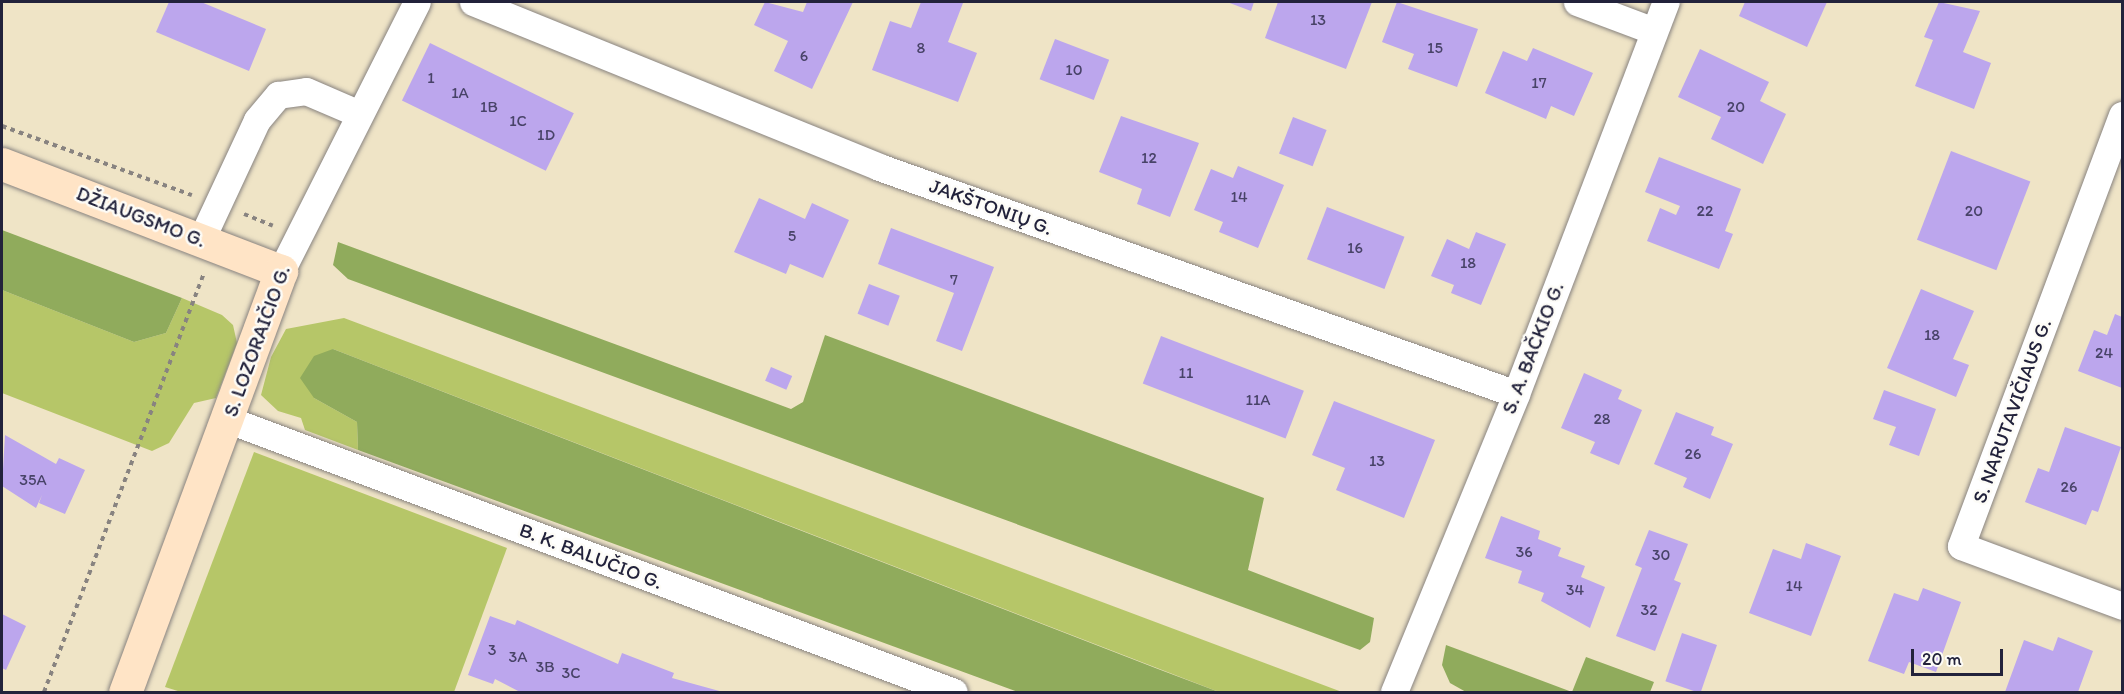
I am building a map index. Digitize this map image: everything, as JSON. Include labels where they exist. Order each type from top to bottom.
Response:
[{"type":"street","name":"S. LOZORAIČIO G.","points":[[125,693],[229,420],[281,271],[296,235],[357,113],[417,2]]},
{"type":"street","name":"JAKŠTONIŲ G.","points":[[473,2],[879,167],[1516,394]]},
{"type":"street","points":[[1577,2],[1654,31]]},
{"type":"street","name":"S. A. BAČKIO G.","points":[[1394,692],[1516,394],[1666,2]]},
{"type":"street","points":[[208,242],[217,204],[257,120],[278,95],[306,91],[357,113]]},
{"type":"street","name":"S. NARUTAVIČIAUS G.","points":[[2122,115],[1961,546],[2122,606]]},
{"type":"street","name":"DŽIAUGSMO G.","points":[[2,164],[281,271]]},
{"type":"street","name":"B. K. BALUČIO G.","points":[[229,420],[954,693]]},
{"type":"path","points":[[2,126],[296,235]]},
{"type":"path","points":[[44,693],[208,242]]},
{"type":"green space","points":[[2,230],[182,298],[166,333],[134,342],[2,290]]},
{"type":"green space","points":[[338,242],[791,409],[803,402],[825,335],[1264,498],[1248,570],[1374,618],[1370,642],[1360,650],[348,279],[333,265]]},
{"type":"green space","points":[[2,290],[134,342],[166,333],[182,298],[222,315],[233,325],[237,343],[216,398],[194,403],[169,443],[152,451],[2,393]]},
{"type":"green space","points":[[344,318],[1342,692],[1219,692],[333,349],[314,398],[357,422],[358,450],[305,430],[301,418],[278,411],[261,395],[271,357],[286,329]]},
{"type":"green space","points":[[333,349],[1219,692],[1018,692],[358,450],[357,422],[314,398],[300,378],[314,356]]},
{"type":"green space","points":[[254,452],[507,548],[454,692],[181,692],[165,687]]},
{"type":"green space","points":[[1446,645],[1572,692],[1466,692],[1450,683],[1442,665]]},
{"type":"green space","points":[[1586,657],[1654,682],[1650,692],[1572,692]]},
{"type":"building","points":[[169,2],[201,2],[266,29],[249,71],[156,32]]},
{"type":"building","points":[[765,2],[803,12],[807,2],[853,2],[812,89],[774,71],[788,41],[754,25]]},
{"type":"building","points":[[921,2],[963,3],[948,42],[977,53],[958,102],[872,70],[890,21],[911,28]]},
{"type":"building","points":[[1227,2],[1254,2],[1251,11]]},
{"type":"building","points":[[1278,2],[1372,2],[1346,69],[1265,38]]},
{"type":"building","points":[[1397,2],[1478,29],[1457,87],[1408,69],[1414,54],[1382,42]]},
{"type":"building","points":[[1745,2],[1827,2],[1807,47],[1739,16]]},
{"type":"building","points":[[1939,2],[1980,11],[1963,52],[1991,63],[1974,109],[1915,86],[1933,40],[1924,37]]},
{"type":"building","points":[[1055,39],[1109,60],[1094,100],[1040,79]]},
{"type":"building","points":[[430,43],[574,113],[546,171],[402,101]]},
{"type":"building","points":[[1533,48],[1593,73],[1574,116],[1551,106],[1546,119],[1485,93],[1503,51],[1527,61]]},
{"type":"building","points":[[1700,49],[1769,82],[1760,101],[1786,114],[1763,164],[1711,139],[1721,117],[1678,97]]},
{"type":"building","points":[[1121,116],[1199,143],[1170,217],[1137,204],[1142,189],[1099,172]]},
{"type":"building","points":[[1293,117],[1327,130],[1313,166],[1279,153]]},
{"type":"building","points":[[1951,151],[2030,181],[1996,270],[1917,240]]},
{"type":"building","points":[[1659,157],[1741,189],[1725,231],[1733,234],[1719,269],[1647,241],[1660,208],[1676,215],[1680,206],[1645,192]]},
{"type":"building","points":[[1238,166],[1284,185],[1258,248],[1219,232],[1223,222],[1194,210],[1211,169],[1233,178]]},
{"type":"building","points":[[759,198],[805,219],[812,203],[849,220],[823,278],[790,264],[786,274],[734,252]]},
{"type":"building","points":[[1327,207],[1404,237],[1384,289],[1307,259]]},
{"type":"building","points":[[891,228],[994,267],[962,351],[936,341],[954,293],[878,264]]},
{"type":"building","points":[[1476,232],[1506,244],[1481,305],[1451,293],[1454,285],[1431,276],[1447,239],[1469,249]]},
{"type":"building","points":[[869,284],[900,296],[888,326],[858,314]]},
{"type":"building","points":[[1921,289],[1974,311],[1953,359],[1969,365],[1956,397],[1887,368]]},
{"type":"building","points":[[2115,314],[2122,317],[2122,388],[2078,371],[2094,330],[2107,335]]},
{"type":"building","points":[[1161,336],[1304,391],[1286,438],[1143,384]]},
{"type":"building","points":[[771,367],[792,376],[786,390],[765,381]]},
{"type":"building","points":[[1584,373],[1622,390],[1618,399],[1642,410],[1619,465],[1590,453],[1595,442],[1561,428]]},
{"type":"building","points":[[1884,390],[1936,409],[1919,456],[1889,445],[1896,427],[1873,419]]},
{"type":"building","points":[[1334,401],[1435,440],[1404,518],[1336,490],[1345,468],[1312,455]]},
{"type":"building","points":[[1676,412],[1714,427],[1711,435],[1733,444],[1710,499],[1683,487],[1687,478],[1654,464]]},
{"type":"building","points":[[2065,427],[2121,447],[2098,512],[2092,510],[2086,525],[2025,502],[2038,468],[2049,472]]},
{"type":"building","points":[[5,435],[56,464],[59,458],[85,470],[65,514],[39,503],[42,495],[36,508],[2,486]]},
{"type":"building","points":[[1501,516],[1540,531],[1538,539],[1561,548],[1558,556],[1585,566],[1581,577],[1605,587],[1590,628],[1541,601],[1544,593],[1518,583],[1522,571],[1485,558]]},
{"type":"building","points":[[1649,530],[1688,544],[1674,580],[1681,583],[1655,651],[1616,636],[1642,568],[1635,565]]},
{"type":"building","points":[[1806,543],[1841,556],[1811,636],[1749,613],[1773,549],[1801,559]]},
{"type":"building","points":[[1923,588],[1961,602],[1936,672],[1909,662],[1904,674],[1868,661],[1894,593],[1918,601]]},
{"type":"building","points":[[2,614],[26,626],[6,670],[2,668]]},
{"type":"building","points":[[490,616],[515,625],[517,620],[618,664],[622,653],[674,673],[672,678],[723,692],[520,692],[495,679],[493,684],[468,675]]},
{"type":"building","points":[[1682,633],[1717,645],[1701,692],[1665,681]]},
{"type":"building","points":[[2058,637],[2093,651],[2078,692],[2005,692],[2024,640],[2053,651]]}]
